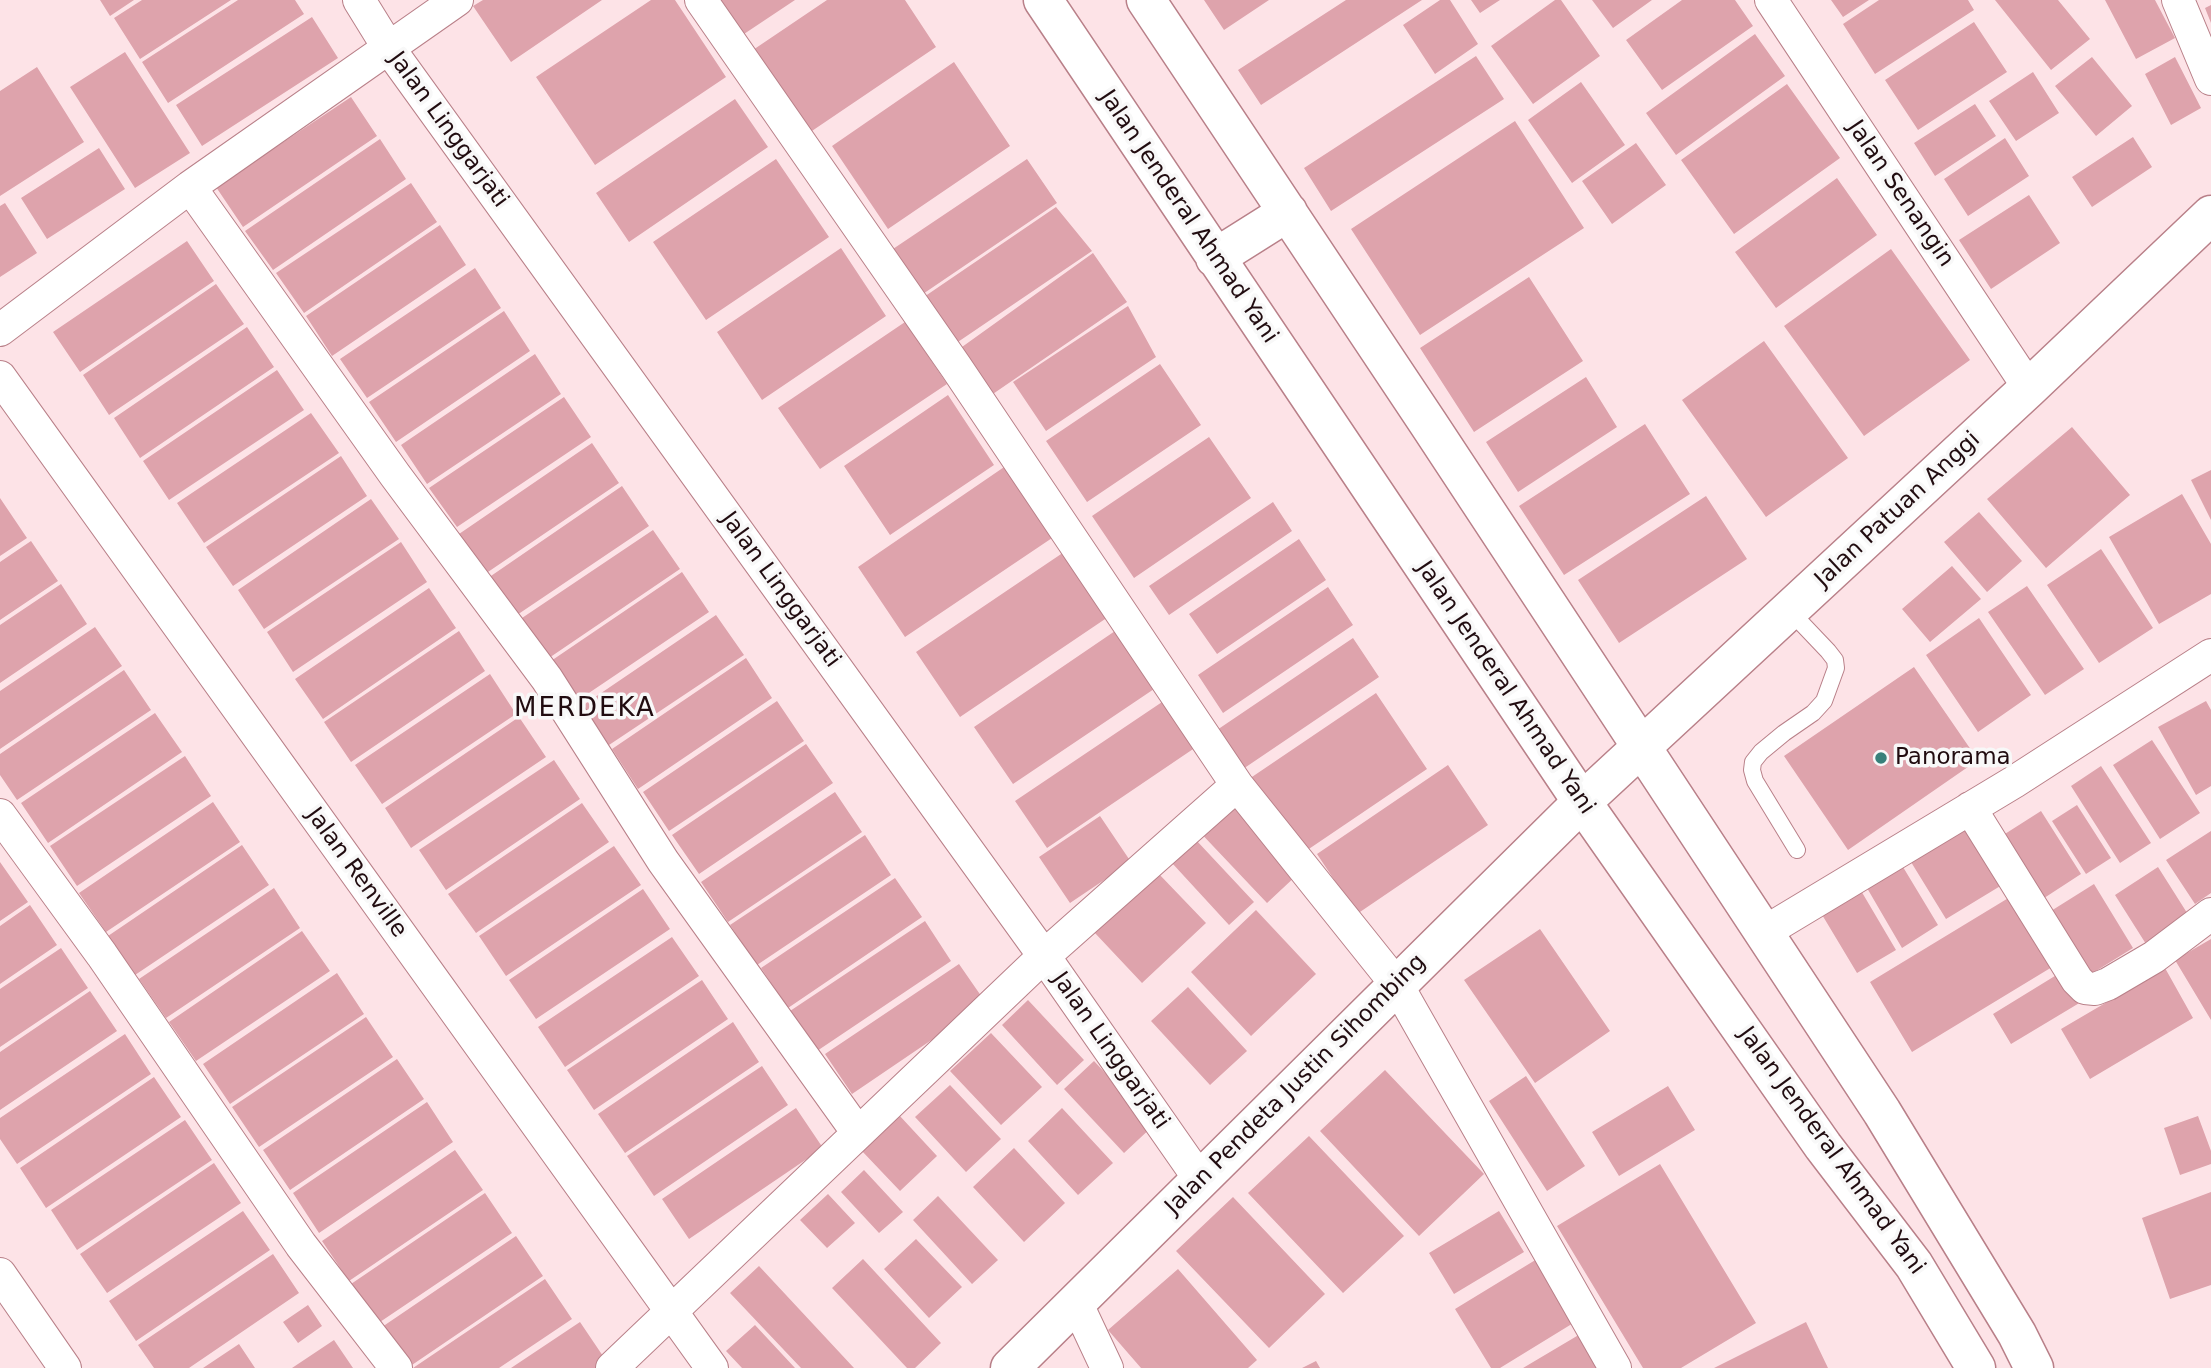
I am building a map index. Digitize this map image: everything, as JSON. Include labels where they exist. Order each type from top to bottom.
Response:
[{"type":"main road","name":"Jalan Jenderal Ahmad Yani","points":[[1043,0],[1582,802],[1823,1146],[1914,1265],[1976,1368]]},
{"type":"main road","points":[[1146,0],[1882,1112],[2017,1334],[2034,1368]]},
{"type":"main road","points":[[1215,258],[1288,212]]},
{"type":"main road","name":"Jalan Patuan Anggi","points":[[1582,802],[2029,388],[2211,215]]},
{"type":"main road","name":"Jalan Pendeta Justin Sihombing","points":[[1010,1368],[1582,802]]},
{"type":"street","name":"Jalan Linggarjati","points":[[359,0],[388,47],[1044,956],[1201,1181]]},
{"type":"street","points":[[0,330],[190,187],[457,0]]},
{"type":"street","points":[[701,0],[956,367],[1237,785],[1397,985],[1615,1368]]},
{"type":"street","name":"Jalan Senangin","points":[[1771,0],[2029,388]]},
{"type":"street","points":[[2178,0],[2211,79]]},
{"type":"street","points":[[190,187],[394,475],[547,679],[663,862],[858,1133]]},
{"type":"street","name":"Jalan Renville","points":[[0,377],[712,1368]]},
{"type":"street","points":[[1763,933],[1970,808],[2211,655]]},
{"type":"street","points":[[612,1368],[1044,956],[1237,785]]},
{"type":"street","points":[[1970,808],[2077,980],[2085,988],[2095,989],[2154,957],[2211,914]]},
{"type":"street","points":[[0,815],[102,955],[301,1245],[396,1368]]},
{"type":"street","points":[[0,1274],[65,1368]]},
{"type":"street","points":[[1076,1302],[1107,1368]]},
{"type":"lane","points":[[1789,610],[1828,651],[1835,660],[1836,668],[1824,701],[1814,713],[1784,733],[1753,762],[1755,782],[1797,850]]},
{"type":"building","points":[[100,0],[134,0],[110,16]]},
{"type":"building","points":[[142,0],[231,0],[140,59],[114,18]]},
{"type":"building","points":[[238,0],[295,0],[304,14],[168,103],[142,62]]},
{"type":"building","points":[[483,0],[602,0],[511,62],[473,6]]},
{"type":"building","points":[[651,0],[675,0],[726,77],[595,165],[536,77]]},
{"type":"building","points":[[721,0],[795,0],[744,34]]},
{"type":"building","points":[[827,0],[905,0],[936,47],[803,137],[747,54]]},
{"type":"building","points":[[1204,0],[1269,0],[1224,30]]},
{"type":"building","points":[[1346,0],[1422,0],[1261,105],[1238,70]]},
{"type":"building","points":[[1440,0],[1450,0],[1478,44],[1435,74],[1403,25]]},
{"type":"building","points":[[1471,0],[1500,0],[1480,13]]},
{"type":"building","points":[[1555,0],[1561,0],[1600,56],[1533,104],[1491,46]]},
{"type":"building","points":[[1592,0],[1652,0],[1613,28]]},
{"type":"building","points":[[1682,0],[1735,0],[1753,26],[1662,90],[1626,40]]},
{"type":"building","points":[[1831,0],[1869,0],[1843,17]]},
{"type":"building","points":[[1879,0],[1968,0],[1974,10],[1875,74],[1843,24]]},
{"type":"building","points":[[1995,0],[2058,0],[2090,39],[2051,70]]},
{"type":"building","points":[[2105,0],[2155,0],[2175,38],[2136,59]]},
{"type":"building","points":[[2211,5],[2211,23],[2205,8]]},
{"type":"building","points":[[312,17],[338,58],[202,146],[176,105]]},
{"type":"building","points":[[1974,22],[2007,72],[1918,130],[1885,80]]},
{"type":"building","points":[[1755,34],[1785,76],[1676,155],[1646,113]]},
{"type":"building","points":[[125,52],[190,153],[135,188],[70,87]]},
{"type":"building","points":[[1476,56],[1504,99],[1331,211],[1304,168]]},
{"type":"building","points":[[2092,57],[2132,106],[2096,136],[2055,86]]},
{"type":"building","points":[[2175,57],[2201,108],[2171,125],[2145,74]]},
{"type":"building","points":[[954,62],[1010,146],[888,229],[832,146]]},
{"type":"building","points":[[37,67],[84,142],[0,196],[0,91]]},
{"type":"building","points":[[2033,72],[2059,113],[2016,141],[1989,101]]},
{"type":"building","points":[[1581,82],[1625,145],[1572,183],[1528,120]]},
{"type":"building","points":[[1787,84],[1840,158],[1734,234],[1681,160]]},
{"type":"building","points":[[351,97],[377,136],[243,227],[216,187]]},
{"type":"building","points":[[735,99],[768,147],[629,242],[596,193]]},
{"type":"building","points":[[1975,104],[1996,136],[1935,176],[1914,143]]},
{"type":"building","points":[[1515,121],[1584,228],[1420,335],[1351,229]]},
{"type":"building","points":[[2133,137],[2152,167],[2092,207],[2072,177]]},
{"type":"building","points":[[2005,138],[2029,176],[1968,216],[1944,179]]},
{"type":"building","points":[[380,139],[406,179],[273,270],[245,231]]},
{"type":"building","points":[[1636,143],[1666,185],[1612,224],[1582,181]]},
{"type":"building","points":[[99,148],[125,189],[47,239],[21,198]]},
{"type":"building","points":[[776,159],[829,237],[706,320],[653,242]]},
{"type":"building","points":[[1027,159],[1057,203],[914,300],[884,255]]},
{"type":"building","points":[[1837,178],[1877,235],[1776,308],[1735,252]]},
{"type":"building","points":[[411,183],[437,222],[304,313],[276,273]]},
{"type":"building","points":[[2029,195],[2060,243],[1991,289],[1959,240]]},
{"type":"building","points":[[5,203],[37,253],[0,277],[0,206]]},
{"type":"building","points":[[1056,207],[1092,251],[949,348],[918,301]]},
{"type":"building","points":[[440,225],[466,265],[332,356],[306,316]]},
{"type":"building","points":[[187,241],[214,281],[80,372],[53,332]]},
{"type":"building","points":[[841,248],[886,316],[762,400],[717,332]]},
{"type":"building","points":[[1891,249],[1970,360],[1864,436],[1784,326]]},
{"type":"building","points":[[1093,253],[1127,302],[987,398],[955,352]]},
{"type":"building","points":[[475,268],[501,308],[367,398],[340,359]]},
{"type":"building","points":[[1529,277],[1583,361],[1474,432],[1420,348]]},
{"type":"building","points":[[216,284],[244,324],[109,415],[83,375]]},
{"type":"building","points":[[1128,306],[1156,357],[1046,431],[1013,382]]},
{"type":"building","points":[[504,311],[530,351],[396,442],[369,402]]},
{"type":"building","points":[[905,322],[947,384],[820,469],[778,408]]},
{"type":"building","points":[[247,327],[274,367],[140,458],[114,418]]},
{"type":"building","points":[[1764,341],[1848,458],[1766,517],[1682,400]]},
{"type":"building","points":[[535,354],[561,394],[427,484],[401,445]]},
{"type":"building","points":[[1160,364],[1201,425],[1087,502],[1046,441]]},
{"type":"building","points":[[277,370],[304,410],[169,500],[143,461]]},
{"type":"building","points":[[1586,377],[1617,427],[1518,492],[1486,442]]},
{"type":"building","points":[[948,395],[994,465],[890,535],[844,466]]},
{"type":"building","points":[[564,397],[591,437],[457,527],[429,488]]},
{"type":"building","points":[[311,413],[339,453],[204,543],[177,503]]},
{"type":"building","points":[[1645,424],[1690,494],[1564,575],[1519,506]]},
{"type":"building","points":[[2072,427],[2130,495],[2046,568],[1987,499]]},
{"type":"building","points":[[1209,437],[1251,498],[1134,578],[1092,516]]},
{"type":"building","points":[[592,443],[619,483],[485,574],[459,534]]},
{"type":"building","points":[[341,456],[367,496],[233,586],[206,547]]},
{"type":"building","points":[[1010,463],[1058,534],[905,637],[858,567]]},
{"type":"building","points":[[2211,470],[2211,520],[2191,480]]},
{"type":"building","points":[[622,486],[649,526],[514,617],[488,578]]},
{"type":"building","points":[[2182,494],[2211,544],[2211,594],[2159,624],[2109,537]]},
{"type":"building","points":[[1706,496],[1747,559],[1619,643],[1578,580]]},
{"type":"building","points":[[0,498],[27,538],[0,556]]},
{"type":"building","points":[[371,499],[399,539],[264,629],[238,590]]},
{"type":"building","points":[[1273,502],[1292,531],[1169,615],[1149,586]]},
{"type":"building","points":[[1979,512],[2022,561],[1987,592],[1944,542]]},
{"type":"building","points":[[653,530],[680,569],[546,660],[519,620]]},
{"type":"building","points":[[1299,539],[1326,580],[1217,654],[1189,614]]},
{"type":"building","points":[[31,541],[58,581],[0,620],[0,562]]},
{"type":"building","points":[[401,542],[427,582],[293,672],[267,632]]},
{"type":"building","points":[[1070,548],[1114,613],[960,717],[916,652]]},
{"type":"building","points":[[2101,549],[2153,628],[2099,663],[2047,585]]},
{"type":"building","points":[[1952,566],[1981,599],[1930,642],[1902,609]]},
{"type":"building","points":[[682,572],[709,612],[574,703],[548,663]]},
{"type":"building","points":[[61,584],[87,624],[0,683],[0,625]]},
{"type":"building","points":[[2027,586],[2084,669],[2045,695],[1988,612]]},
{"type":"building","points":[[1328,587],[1353,625],[1223,713],[1198,675]]},
{"type":"building","points":[[429,588],[456,628],[323,719],[295,679]]},
{"type":"building","points":[[716,615],[744,655],[609,745],[582,706]]},
{"type":"building","points":[[1979,618],[2031,695],[1978,732],[1926,655]]},
{"type":"building","points":[[95,627],[122,666],[0,749],[0,691]]},
{"type":"building","points":[[1118,629],[1157,687],[1013,784],[974,727]]},
{"type":"building","points":[[459,631],[485,671],[351,762],[324,722]]},
{"type":"building","points":[[1353,638],[1379,677],[1240,771],[1214,732]]},
{"type":"building","points":[[746,658],[772,698],[638,789],[612,749]]},
{"type":"building","name":"Panorama","points":[[1914,667],[1978,760],[1848,850],[1784,756]]},
{"type":"building","points":[[124,670],[151,710],[17,800],[0,775],[0,754]]},
{"type":"building","points":[[490,674],[516,714],[382,804],[355,765]]},
{"type":"building","points":[[1376,693],[1427,769],[1297,857],[1246,781]]},
{"type":"building","points":[[1171,696],[1202,743],[1047,848],[1015,801]]},
{"type":"building","points":[[777,701],[804,741],[669,831],[643,792]]},
{"type":"building","points":[[2206,701],[2211,710],[2211,786],[2196,795],[2158,727]]},
{"type":"building","points":[[155,713],[182,752],[48,843],[21,803]]},
{"type":"building","points":[[519,717],[546,757],[411,848],[385,808]]},
{"type":"building","points":[[2152,740],[2200,813],[2160,839],[2113,765]]},
{"type":"building","points":[[806,744],[833,783],[699,874],[672,835]]},
{"type":"building","points":[[185,756],[211,796],[77,886],[50,846]]},
{"type":"building","points":[[554,760],[580,799],[446,890],[419,850]]},
{"type":"building","points":[[1448,765],[1488,825],[1357,914],[1317,854]]},
{"type":"building","points":[[2101,766],[2151,843],[2120,863],[2071,786]]},
{"type":"building","points":[[835,792],[862,832],[728,922],[701,882]]},
{"type":"building","points":[[1226,797],[1298,874],[1267,903],[1195,827]]},
{"type":"building","points":[[213,802],[240,842],[106,932],[79,893]]},
{"type":"building","points":[[582,803],[609,842],[476,933],[448,894]]},
{"type":"building","points":[[2077,805],[2111,858],[2086,874],[2052,821]]},
{"type":"building","points":[[2041,811],[2081,874],[2038,902],[1997,839]]},
{"type":"building","points":[[1100,816],[1131,862],[1070,903],[1039,857]]},
{"type":"building","points":[[1968,828],[2002,885],[1946,919],[1911,862]]},
{"type":"building","points":[[2211,831],[2211,893],[2195,904],[2166,860]]},
{"type":"building","points":[[865,835],[891,875],[757,965],[730,925]]},
{"type":"building","points":[[1196,840],[1254,902],[1229,925],[1172,863]]},
{"type":"building","points":[[242,845],[269,885],[135,975],[108,936]]},
{"type":"building","points":[[614,846],[641,885],[506,976],[479,936]]},
{"type":"building","points":[[0,862],[28,902],[0,921]]},
{"type":"building","points":[[1903,867],[1938,925],[1902,948],[1867,888]]},
{"type":"building","points":[[2158,867],[2189,916],[2146,944],[2115,895]]},
{"type":"building","points":[[1158,873],[1206,923],[1142,983],[1094,932]]},
{"type":"building","points":[[895,878],[922,917],[788,1008],[761,968]]},
{"type":"building","points":[[2094,884],[2133,948],[2083,979],[2043,916]]},
{"type":"building","points":[[274,888],[300,928],[166,1018],[139,979]]},
{"type":"building","points":[[643,889],[670,929],[536,1019],[509,980]]},
{"type":"building","points":[[1860,889],[1896,950],[1857,973],[1821,913]]},
{"type":"building","points":[[2015,894],[2057,964],[1912,1052],[1870,982]]},
{"type":"building","points":[[30,905],[57,945],[0,984],[0,926]]},
{"type":"building","points":[[1256,910],[1316,974],[1251,1036],[1191,972]]},
{"type":"building","points":[[925,921],[951,961],[817,1051],[790,1011]]},
{"type":"building","points":[[1540,929],[1610,1031],[1535,1083],[1464,980]]},
{"type":"building","points":[[302,931],[330,971],[196,1061],[169,1022]]},
{"type":"building","points":[[672,937],[699,976],[565,1067],[538,1027]]},
{"type":"building","points":[[2211,939],[2211,1020],[2175,960]]},
{"type":"building","points":[[61,948],[88,988],[0,1047],[0,989]]},
{"type":"building","points":[[959,964],[986,1003],[852,1094],[825,1054]]},
{"type":"building","points":[[2165,968],[2193,1018],[2090,1079],[2061,1029]]},
{"type":"building","points":[[2063,971],[2081,1002],[2011,1044],[1993,1014]]},
{"type":"building","points":[[337,973],[364,1014],[230,1104],[203,1064]]},
{"type":"building","points":[[702,980],[728,1019],[594,1110],[567,1070]]},
{"type":"building","points":[[1188,987],[1247,1051],[1210,1085],[1151,1021]]},
{"type":"building","points":[[90,991],[117,1031],[0,1110],[0,1052]]},
{"type":"building","points":[[1028,1000],[1084,1060],[1057,1085],[1002,1025]]},
{"type":"building","points":[[366,1017],[393,1057],[259,1147],[232,1107]]},
{"type":"building","points":[[733,1022],[759,1062],[625,1153],[598,1114]]},
{"type":"building","points":[[991,1033],[1042,1087],[1001,1125],[950,1071]]},
{"type":"building","points":[[125,1034],[151,1074],[17,1164],[0,1139],[0,1118]]},
{"type":"building","points":[[397,1059],[424,1099],[290,1190],[263,1150]]},
{"type":"building","points":[[1094,1061],[1154,1125],[1124,1153],[1064,1089]]},
{"type":"building","points":[[762,1066],[788,1105],[654,1196],[627,1156]]},
{"type":"building","points":[[1385,1070],[1484,1174],[1419,1236],[1320,1131]]},
{"type":"building","points":[[1526,1076],[1585,1166],[1547,1191],[1489,1101]]},
{"type":"building","points":[[154,1077],[181,1117],[46,1208],[20,1168]]},
{"type":"building","points":[[950,1085],[1001,1139],[966,1172],[915,1117]]},
{"type":"building","points":[[1668,1086],[1695,1130],[1619,1176],[1592,1132]]},
{"type":"building","points":[[427,1102],[453,1142],[319,1233],[293,1193]]},
{"type":"building","points":[[796,1108],[823,1148],[689,1239],[662,1199]]},
{"type":"building","points":[[1062,1108],[1113,1163],[1078,1195],[1028,1141]]},
{"type":"building","points":[[899,1115],[937,1156],[900,1191],[861,1150]]},
{"type":"building","points":[[2198,1116],[2211,1151],[2211,1164],[2180,1175],[2164,1128]]},
{"type":"building","points":[[185,1120],[212,1160],[77,1250],[51,1210]]},
{"type":"building","points":[[1309,1136],[1404,1236],[1343,1293],[1248,1193]]},
{"type":"building","points":[[1014,1148],[1065,1203],[1024,1242],[973,1187]]},
{"type":"building","points":[[455,1150],[483,1190],[349,1281],[322,1241]]},
{"type":"building","points":[[214,1163],[241,1203],[107,1293],[80,1254]]},
{"type":"building","points":[[1660,1164],[1756,1323],[1681,1368],[1643,1368],[1557,1226]]},
{"type":"building","points":[[864,1170],[903,1212],[879,1233],[841,1192]]},
{"type":"building","points":[[2211,1192],[2211,1285],[2170,1299],[2142,1218]]},
{"type":"building","points":[[485,1193],[512,1233],[377,1324],[351,1284]]},
{"type":"building","points":[[828,1194],[855,1223],[827,1248],[800,1220]]},
{"type":"building","points":[[938,1196],[998,1260],[972,1284],[913,1220]]},
{"type":"building","points":[[1233,1197],[1325,1294],[1269,1348],[1176,1251]]},
{"type":"building","points":[[243,1211],[270,1250],[136,1341],[109,1301]]},
{"type":"building","points":[[1499,1211],[1524,1252],[1454,1294],[1429,1253]]},
{"type":"building","points":[[516,1236],[543,1276],[409,1367],[382,1327]]},
{"type":"building","points":[[916,1239],[962,1287],[929,1318],[884,1269]]},
{"type":"building","points":[[273,1254],[299,1293],[189,1368],[154,1368],[138,1345]]},
{"type":"building","points":[[863,1259],[941,1343],[915,1368],[907,1368],[832,1288]]},
{"type":"building","points":[[1537,1259],[1575,1322],[1500,1368],[1491,1368],[1455,1309]]},
{"type":"building","points":[[759,1266],[854,1368],[801,1368],[730,1293]]},
{"type":"building","points":[[1178,1269],[1257,1360],[1248,1368],[1141,1368],[1108,1330]]},
{"type":"building","points":[[545,1279],[572,1319],[499,1368],[413,1368]]},
{"type":"building","points":[[308,1305],[322,1326],[298,1343],[283,1322]]},
{"type":"building","points":[[580,1322],[607,1362],[598,1368],[511,1368]]},
{"type":"building","points":[[1806,1322],[1828,1368],[1714,1368]]},
{"type":"building","points":[[755,1325],[795,1368],[742,1368],[726,1351]]},
{"type":"building","points":[[1582,1333],[1598,1368],[1523,1368]]},
{"type":"building","points":[[334,1340],[353,1368],[292,1368]]},
{"type":"building","points":[[239,1344],[255,1368],[203,1368]]},
{"type":"building","points":[[1316,1361],[1320,1368],[1302,1368]]},
{"type":"place","name":"Panorama","points":[[1881,758]]},
{"type":"district","name":"MERDEKA","points":[[585,709]]}]
